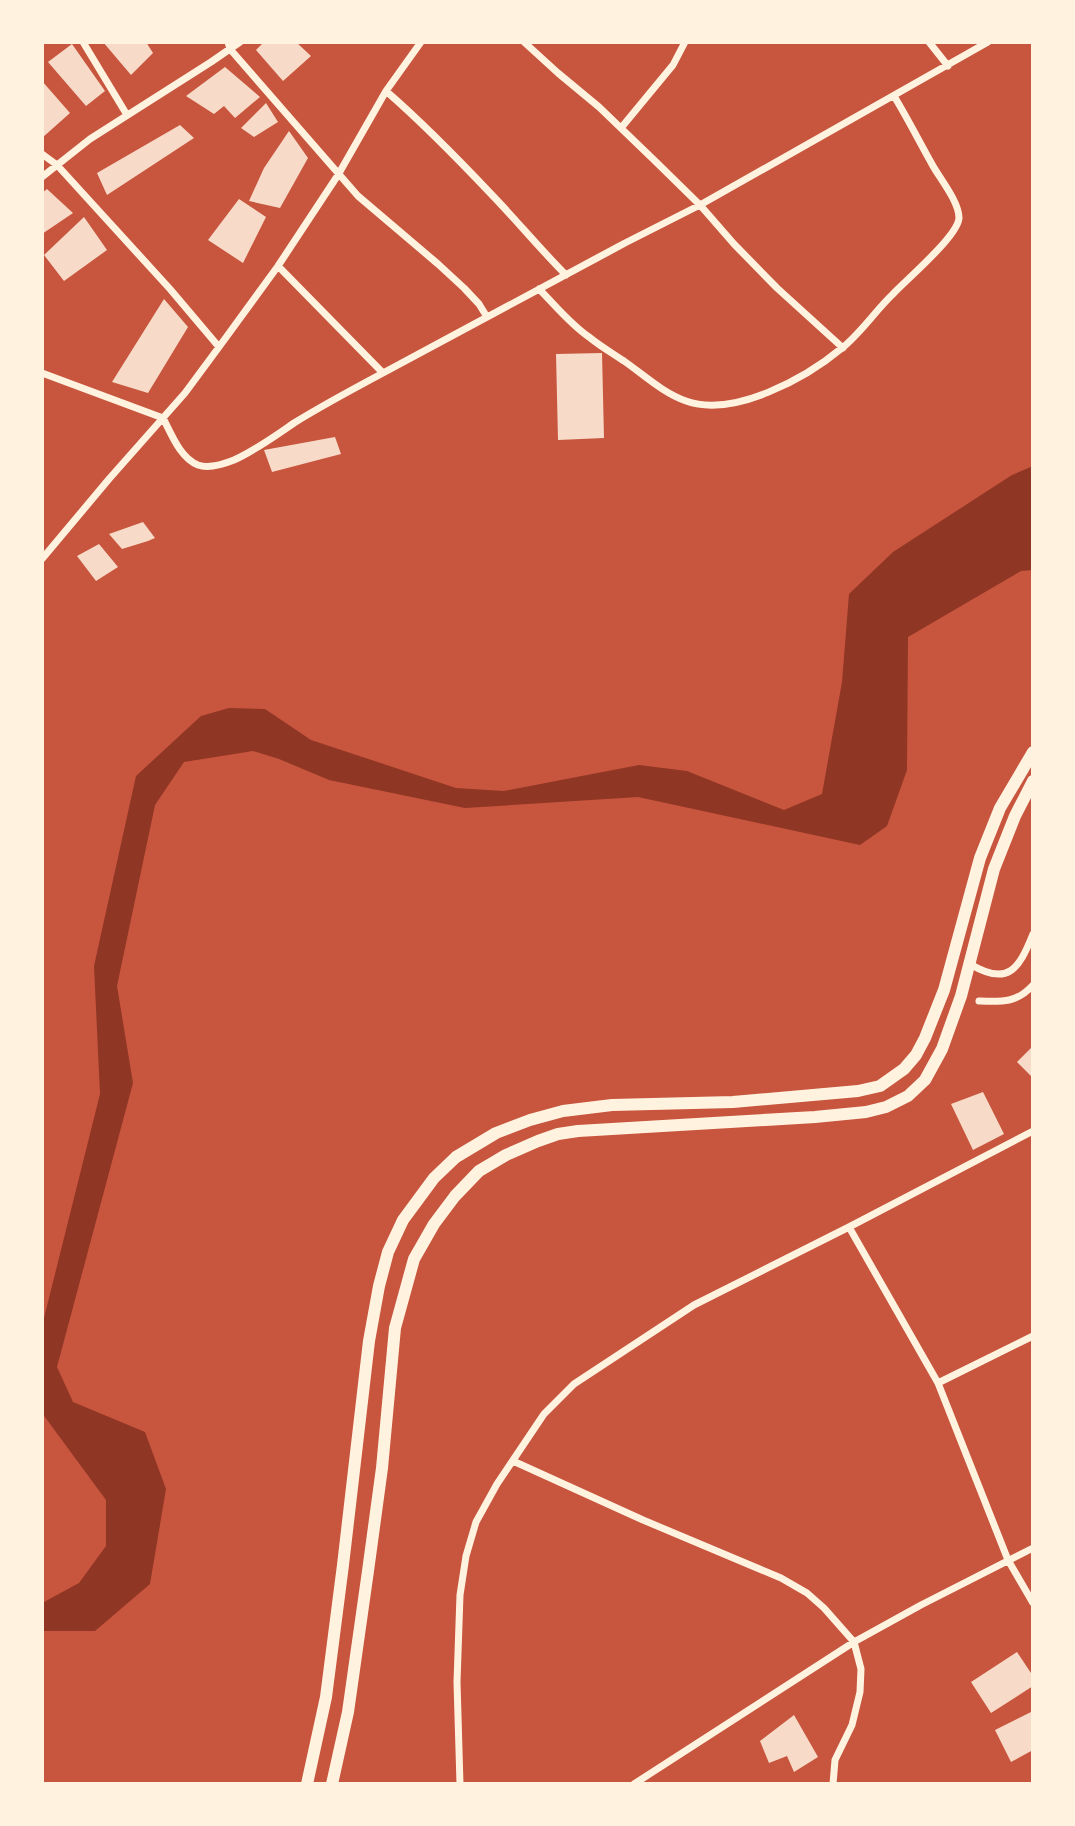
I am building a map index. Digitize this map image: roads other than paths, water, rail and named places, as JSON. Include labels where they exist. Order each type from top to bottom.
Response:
[{"type":"main road","points":[[307,1784],[326,1697],[366,1364],[379,1286],[388,1252],[402,1220],[434,1178],[456,1157],[496,1133],[530,1120],[563,1111],[612,1105],[733,1102],[858,1091],[880,1086],[904,1069],[916,1055],[948,991],[980,859],[1000,808],[1033,752]]},
{"type":"main road","points":[[332,1784],[348,1712],[360,1628],[382,1468],[396,1328],[414,1259],[434,1224],[455,1196],[479,1171],[506,1154],[558,1134],[866,1112],[886,1107],[908,1096],[925,1080],[942,1049],[961,996],[994,869],[1015,816],[1033,781]]},
{"type":"main road","points":[[366,1364],[392,1366]]},
{"type":"main road","points":[[335,1625],[360,1628]]},
{"type":"street","points":[[83,42],[127,115]]},
{"type":"street","points":[[42,177],[127,115],[229,46],[240,42]]},
{"type":"street","points":[[42,559],[185,393],[219,348],[278,266],[338,175],[386,91],[421,42]]},
{"type":"street","points":[[524,42],[621,128],[700,205],[755,267],[843,348]]},
{"type":"street","points":[[621,128],[673,65],[685,42]]},
{"type":"street","points":[[929,42],[948,66]]},
{"type":"street","points":[[42,373],[163,418],[176,443],[191,460],[198,465],[219,465],[251,451],[383,373],[700,205],[988,42]]},
{"type":"street","points":[[229,46],[358,196],[464,288],[488,317]]},
{"type":"street","points":[[386,91],[425,126],[566,275]]},
{"type":"street","points":[[539,289],[587,336],[676,397],[689,402],[705,405],[734,404],[799,379],[843,348],[941,246],[958,223],[959,216],[951,197],[894,96]]},
{"type":"street","points":[[42,153],[57,165],[170,289],[219,348]]},
{"type":"street","points":[[278,266],[383,373]]},
{"type":"street","points":[[970,964],[983,971],[998,974],[1009,972],[1021,960],[1033,934]]},
{"type":"street","points":[[979,1001],[1002,1002],[1020,997],[1033,985]]},
{"type":"street","points":[[460,1784],[457,1682],[460,1595],[466,1556],[476,1522],[497,1484],[544,1413],[574,1384],[694,1305],[1033,1131]]},
{"type":"street","points":[[849,1227],[938,1382],[1008,1560],[1033,1603]]},
{"type":"street","points":[[938,1382],[1033,1336]]},
{"type":"street","points":[[513,1461],[781,1578],[807,1593],[824,1608],[854,1642],[861,1669],[860,1692],[852,1725],[835,1760],[833,1784]]},
{"type":"street","points":[[634,1784],[854,1642],[1033,1548]]}]
